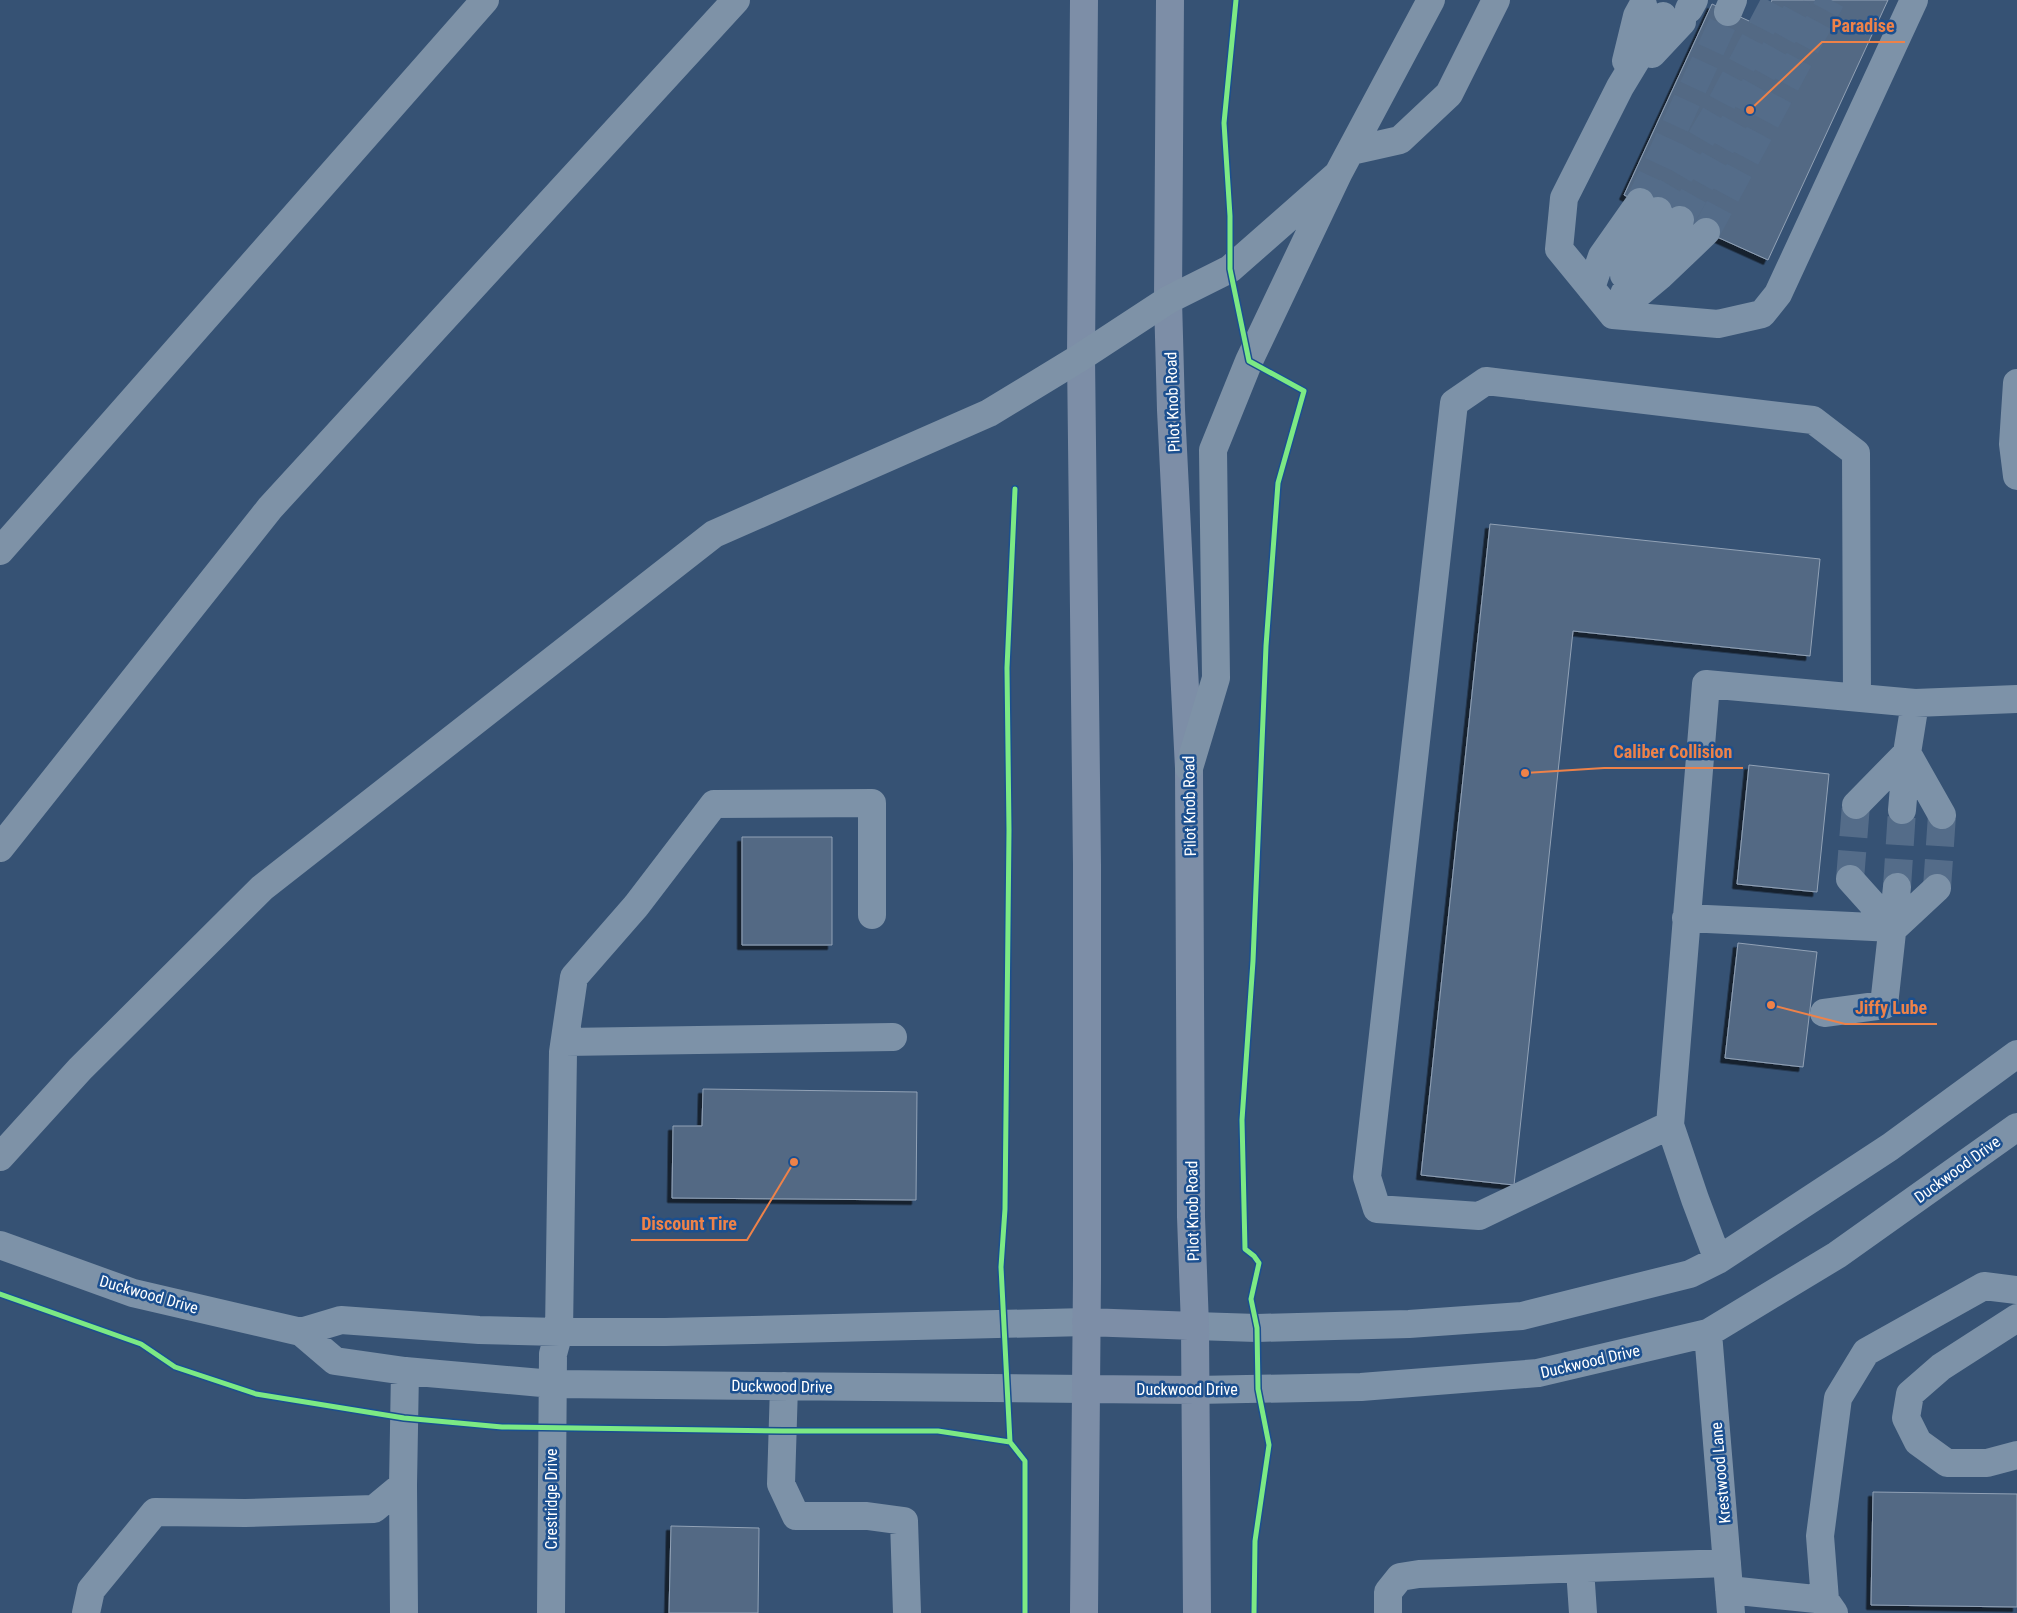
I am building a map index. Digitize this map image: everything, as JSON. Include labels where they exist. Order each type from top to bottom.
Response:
[{"type":"highway","points":[[0,551],[486,0]]},
{"type":"highway","points":[[0,848],[270,508],[736,0]]},
{"type":"highway","points":[[1189,768],[1216,678],[1212,450],[1249,361],[1345,162],[1430,0]]},
{"type":"highway","points":[[0,1157],[80,1070],[262,888],[714,534],[989,413],[1081,357],[1168,300],[1230,269],[1345,162],[1400,140],[1449,94],[1496,0]]},
{"type":"main road","points":[[1084,0],[1081,357],[1087,865],[1084,1613]]},
{"type":"main road","name":"Pilot Knob Road","points":[[1170,0],[1168,300],[1171,410],[1189,768],[1191,1207],[1196,1390],[1197,1613]]},
{"type":"main road","name":"Duckwood Drive","points":[[1086,1322],[1195,1326]]},
{"type":"main road","name":"Duckwood Drive","points":[[1086,1389],[1196,1390]]},
{"type":"street","points":[[1673,8],[1620,87],[1564,198],[1559,249],[1613,315],[1718,324],[1762,314],[1778,294],[1914,0]]},
{"type":"street","points":[[1620,87],[1638,16],[1673,8]]},
{"type":"street","points":[[1591,288],[1602,256],[1659,211],[1629,256],[1613,315]]},
{"type":"street","points":[[1613,315],[1661,275],[1706,232]]},
{"type":"street","points":[[1670,1125],[1479,1216],[1378,1209],[1367,1177],[1454,404],[1486,381],[1813,420],[1856,453],[1857,697]]},
{"type":"street","points":[[2017,383],[2013,444],[2017,476]]},
{"type":"street","points":[[1718,1260],[1670,1125],[1706,684],[1915,703],[2017,699]]},
{"type":"street","points":[[1902,810],[1907,753],[1915,703]]},
{"type":"street","points":[[1856,805],[1907,753]]},
{"type":"street","points":[[1907,753],[1942,814]]},
{"type":"street","name":"Crestridge Drive","points":[[551,1613],[551,1427],[556,1343],[565,1042],[574,978],[636,906],[714,804],[872,803],[872,915]]},
{"type":"street","points":[[1850,879],[1894,928]]},
{"type":"street","points":[[1824,1013],[1884,1005],[1894,928],[1896,888]]},
{"type":"street","points":[[1686,918],[1894,928],[1937,888]]},
{"type":"street","points":[[565,1042],[893,1037]]},
{"type":"street","name":"Duckwood Drive","points":[[1195,1326],[1257,1328],[1408,1324],[1522,1316],[1690,1274],[1718,1260],[1890,1147],[2017,1054]]},
{"type":"street","name":"Duckwood Drive","points":[[1196,1390],[1362,1387],[1538,1374],[1708,1333],[1837,1255],[2017,1127]]},
{"type":"street","name":"Duckwood Drive","points":[[0,1245],[133,1293],[300,1332],[336,1361],[405,1372],[553,1384],[1086,1389]]},
{"type":"street","points":[[1730,1602],[1830,1606],[1820,1536],[1838,1398],[1866,1352],[1984,1286],[2017,1290]]},
{"type":"street","points":[[2017,1318],[1941,1367],[1910,1394],[1906,1418],[1918,1442],[1948,1464],[1987,1463],[2017,1455]]},
{"type":"street","name":"Duckwood Drive","points":[[300,1332],[341,1320],[479,1330],[556,1343],[675,1332],[1086,1322]]},
{"type":"street","name":"Krestwood Lane","points":[[1708,1333],[1730,1602]]},
{"type":"street","points":[[404,1613],[403,1485],[405,1372]]},
{"type":"street","points":[[784,1386],[781,1484],[796,1516],[867,1516],[904,1521],[907,1613]]},
{"type":"street","points":[[86,1613],[91,1590],[154,1512],[374,1509],[403,1485]]},
{"type":"street","points":[[1388,1613],[1388,1592],[1400,1577],[1419,1574],[1727,1563]]},
{"type":"street","points":[[1580,1569],[1583,1613]]},
{"type":"building","points":[[1772,0],[1888,0],[1768,260],[1624,195],[1712,4],[1760,26]]},
{"type":"building","points":[[1490,524],[1820,559],[1810,656],[1573,631],[1514,1185],[1421,1175]]},
{"type":"building","points":[[1749,765],[1829,774],[1817,892],[1737,884]]},
{"type":"building","points":[[742,837],[832,837],[832,945],[742,945]]},
{"type":"building","points":[[1738,943],[1817,952],[1803,1067],[1725,1058]]},
{"type":"building","points":[[703,1089],[917,1092],[916,1200],[672,1198],[673,1126],[702,1126]]},
{"type":"building","points":[[1873,1492],[2017,1494],[2017,1607],[1871,1605]]},
{"type":"building","points":[[671,1526],[759,1528],[758,1613],[669,1613]]},
{"type":"tunnel","points":[[1658,211],[1718,110],[1776,0]]},
{"type":"tunnel","points":[[1680,220],[1803,0]]},
{"type":"tunnel","points":[[1706,232],[1831,0]]},
{"type":"tunnel","points":[[1640,202],[1728,12]]},
{"type":"tunnel","points":[[1850,879],[1856,805]]},
{"type":"tunnel","points":[[1897,887],[1902,810]]},
{"type":"tunnel","points":[[1937,888],[1942,815]]},
{"type":"cycle path","points":[[1236,0],[1224,123],[1230,216],[1230,269],[1249,361],[1304,391],[1278,483],[1266,646],[1253,961],[1242,1120],[1245,1249],[1259,1263],[1251,1299],[1257,1328],[1258,1389],[1269,1445],[1255,1541],[1254,1613]]},
{"type":"cycle path","points":[[1015,489],[1007,668],[1009,830],[1005,1209],[1001,1267],[1010,1442],[1025,1461],[1025,1613]]},
{"type":"cycle path","points":[[0,1294],[141,1344],[175,1367],[256,1394],[404,1418],[502,1427],[938,1431],[1010,1442]]},
{"type":"place","name":"Paradise","points":[[1750,110]]},
{"type":"place","name":"Caliber Collision","points":[[1525,773]]},
{"type":"place","name":"Jiffy Lube","points":[[1771,1005]]},
{"type":"place","name":"Discount Tire","points":[[794,1162]]}]
